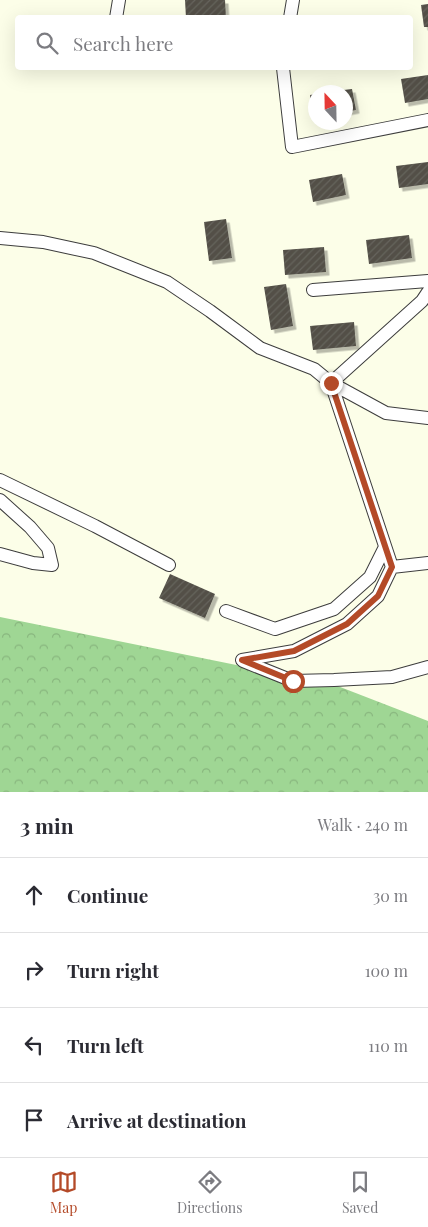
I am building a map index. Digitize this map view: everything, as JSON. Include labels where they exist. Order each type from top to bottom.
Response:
[{"type":"street","points":[[116,15],[118,0]]},
{"type":"street","points":[[290,15],[293,0]]},
{"type":"street","points":[[283,70],[292,147],[428,120]]},
{"type":"street","points":[[0,238],[43,242],[94,253],[166,282],[210,311],[260,348],[314,369],[331,383],[386,413],[428,418]]},
{"type":"street","points":[[313,290],[428,281]]},
{"type":"street","points":[[331,383],[422,301],[428,292]]},
{"type":"street","points":[[331,383],[392,567],[378,596],[347,624],[294,651],[242,660],[293,681],[392,677],[428,667]]},
{"type":"street","points":[[0,480],[95,526],[169,565]]},
{"type":"street","points":[[0,500],[30,526],[48,548],[52,565],[32,563],[0,554]]},
{"type":"street","points":[[226,611],[275,629],[334,609],[370,577],[385,547]]},
{"type":"street","points":[[392,567],[428,563]]},
{"type":"green space","points":[[0,617],[335,685],[428,721],[428,792],[0,792]]},
{"type":"building","points":[[185,0],[225,0],[226,15],[186,15]]},
{"type":"building","points":[[428,4],[428,27],[424,27],[421,5]]},
{"type":"building","points":[[428,75],[428,99],[405,103],[401,79]]},
{"type":"building","points":[[353,94],[356,110],[353,111]]},
{"type":"building","points":[[428,162],[428,184],[399,188],[396,166]]},
{"type":"building","points":[[342,174],[346,195],[313,202],[309,180]]},
{"type":"building","points":[[226,219],[232,258],[209,261],[204,222]]},
{"type":"building","points":[[409,235],[412,258],[369,264],[366,240]]},
{"type":"building","points":[[324,247],[326,272],[285,275],[283,250]]},
{"type":"building","points":[[286,284],[293,326],[271,330],[264,287]]},
{"type":"building","points":[[354,322],[356,346],[313,350],[310,326]]},
{"type":"building","points":[[170,574],[215,594],[205,618],[159,598]]},
{"type":"route","points":[[293,681],[242,660],[294,651],[347,624],[378,596],[392,567],[331,383]]}]
